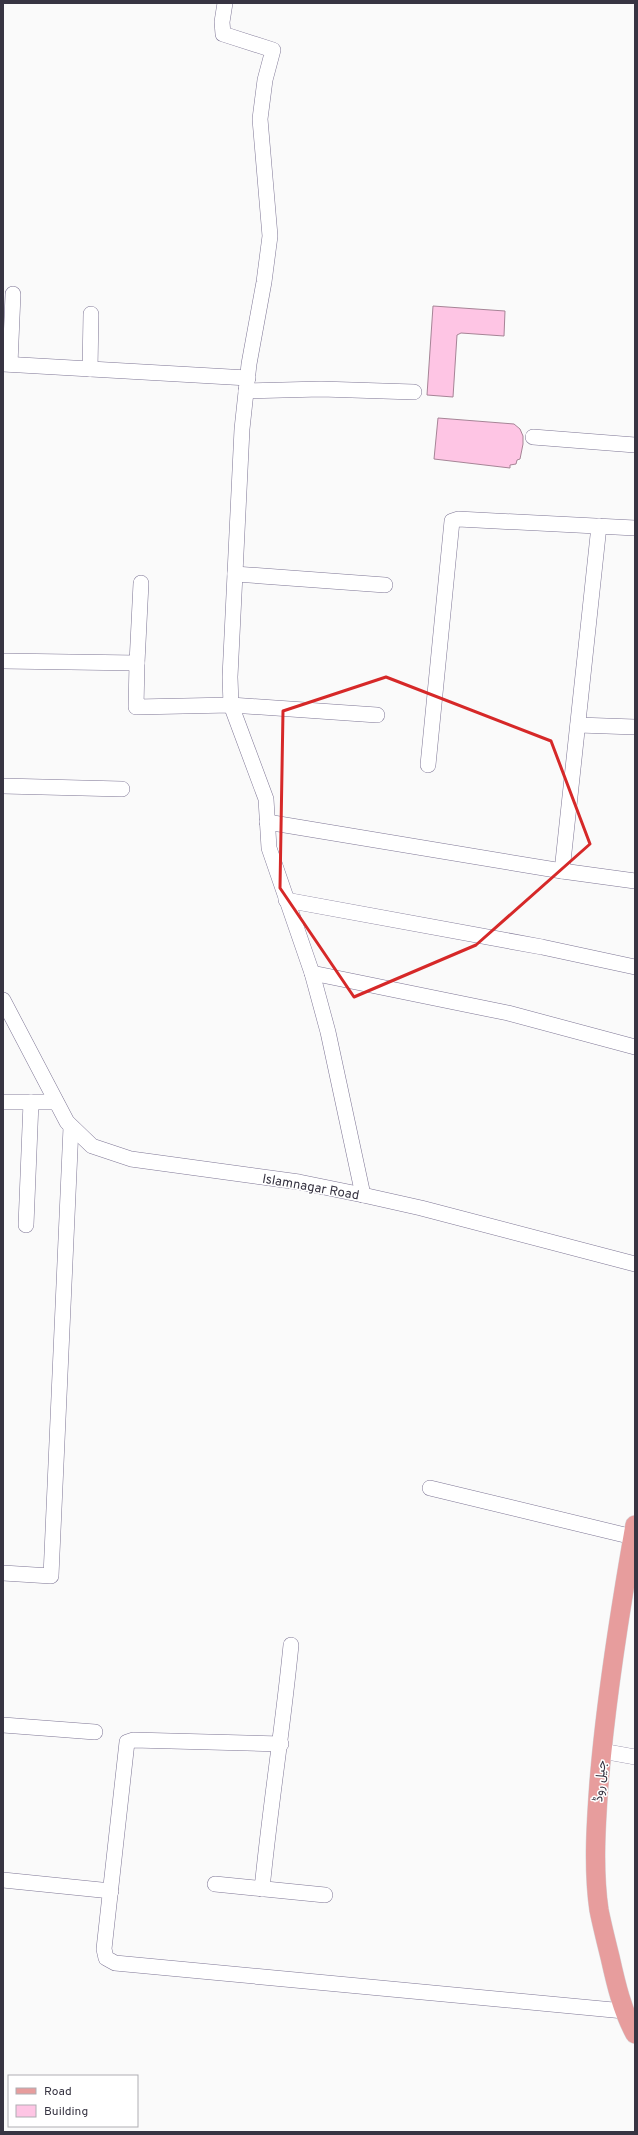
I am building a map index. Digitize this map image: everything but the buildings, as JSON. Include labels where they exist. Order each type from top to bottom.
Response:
[{"type":"main road","name":"جیل روڈ","points":[[634,1531],[620,1615],[602,1751],[596,1855],[599,1909],[616,1984],[624,2011],[634,2031]]},
{"type":"street","points":[[225,3],[222,22],[223,34],[273,50],[265,80],[260,119],[270,236],[247,385],[242,429],[230,677],[231,705],[266,800],[269,848],[312,973],[328,1032],[363,1195]]},
{"type":"street","points":[[13,294],[6,364],[90,369],[247,385],[414,392]]},
{"type":"street","points":[[90,369],[91,314]]},
{"type":"street","points":[[533,437],[635,445]]},
{"type":"street","points":[[428,765],[450,528],[452,521],[458,519],[635,528]]},
{"type":"street","points":[[562,871],[599,526]]},
{"type":"street","points":[[235,574],[385,585]]},
{"type":"street","points":[[141,583],[136,707],[231,705],[376,715]]},
{"type":"street","points":[[3,661],[137,663]]},
{"type":"street","points":[[578,725],[635,727]]},
{"type":"street","points":[[3,786],[122,789]]},
{"type":"street","points":[[267,822],[562,871],[635,881]]},
{"type":"street","points":[[286,900],[542,947],[635,967]]},
{"type":"street","points":[[312,973],[508,1013],[635,1047]]},
{"type":"street","name":"Islamnagar Road","points":[[3,1000],[67,1122],[92,1146],[131,1159],[299,1182],[363,1195],[421,1208],[635,1264]]},
{"type":"street","points":[[3,1102],[56,1102]]},
{"type":"street","points":[[26,1225],[31,1102]]},
{"type":"street","points":[[3,1573],[51,1576],[72,1127]]},
{"type":"street","points":[[430,1488],[634,1531]]},
{"type":"street","points":[[262,1889],[270,1807],[281,1744],[291,1645]]},
{"type":"street","points":[[3,1725],[94,1732]]},
{"type":"street","points":[[281,1744],[133,1740],[127,1742],[104,1949],[106,1958],[115,1963],[624,2011]]},
{"type":"street","points":[[602,1751],[635,1757]]},
{"type":"street","points":[[3,1880],[111,1891]]},
{"type":"street","points":[[215,1884],[325,1895]]},
{"type":"highlighted area","points":[[386,677],[551,741],[590,844],[476,945],[354,997],[280,888],[283,711]]}]
